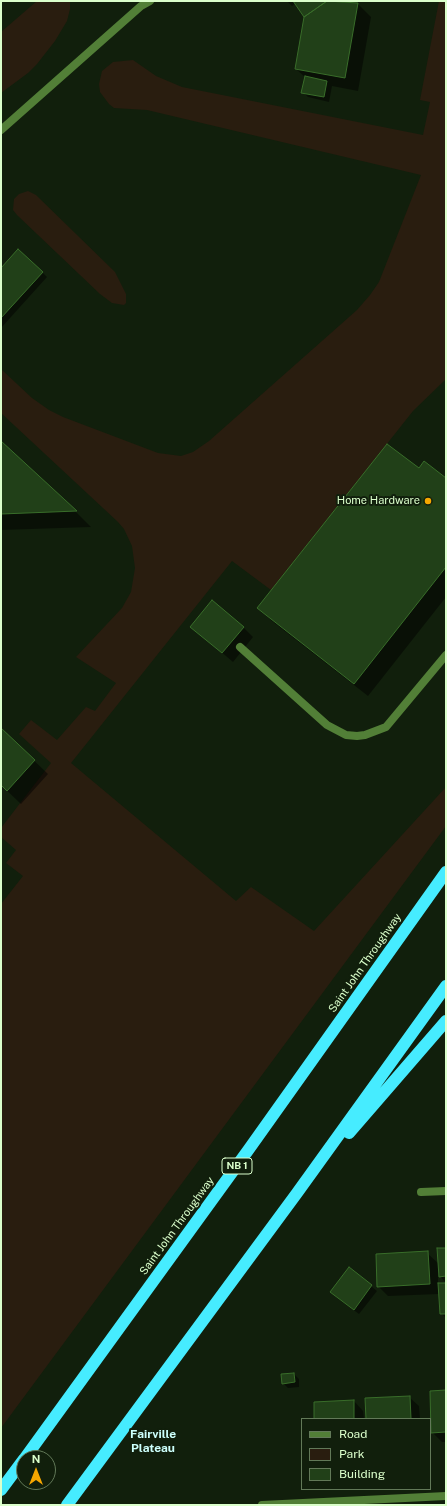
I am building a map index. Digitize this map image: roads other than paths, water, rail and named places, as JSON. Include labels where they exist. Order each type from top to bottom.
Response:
[{"type":"highway","name":"Saint John Throughway","points":[[31,1450],[254,1143],[446,872]]},
{"type":"highway","points":[[67,1505],[297,1193],[446,986]]},
{"type":"highway","points":[[297,1193],[446,1020]]},
{"type":"highway","name":"Saint John Throughway","points":[[1,1490],[16,1470]]},
{"type":"street","points":[[1,130],[139,4],[150,1]]},
{"type":"street","points":[[240,647],[327,725],[346,735],[357,736],[365,735],[386,727],[446,656]]},
{"type":"street","points":[[421,1192],[446,1191]]},
{"type":"street","points":[[262,1505],[446,1496]]},
{"type":"place","name":"Home Hardware","points":[[428,501]]},
{"type":"district","name":"Fairville Plateau","points":[[153,1441]]}]
